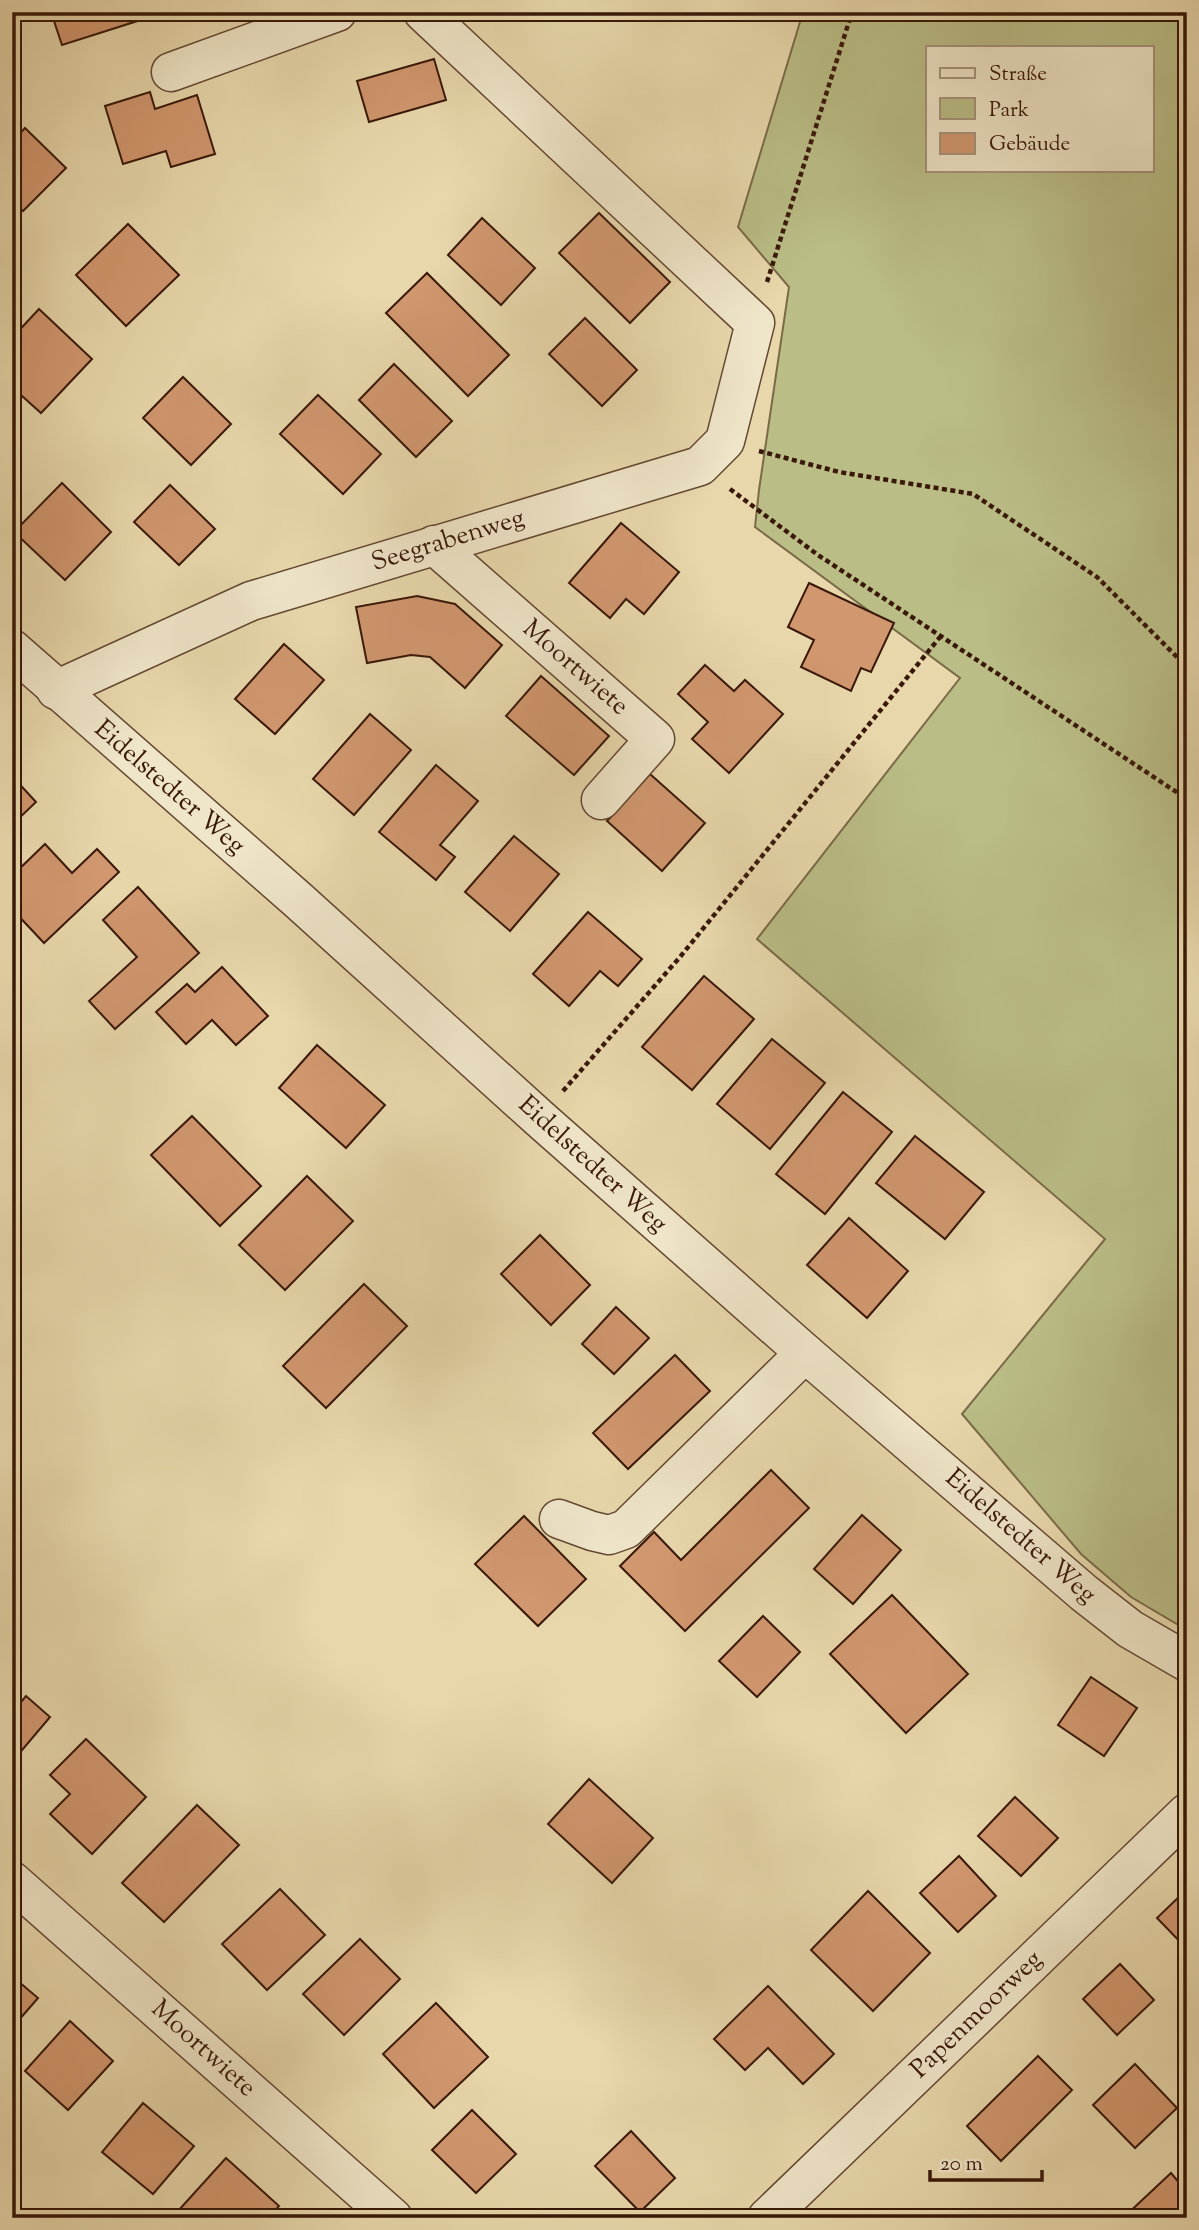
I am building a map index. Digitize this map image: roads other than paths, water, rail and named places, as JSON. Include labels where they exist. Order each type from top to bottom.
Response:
[{"type":"street","points":[[171,72],[337,12]]},
{"type":"street","name":"Seegrabenweg","points":[[56,690],[251,601],[434,545],[712,454],[755,323],[423,12]]},
{"type":"street","name":"Moortwiete","points":[[434,545],[655,739],[601,800]]},
{"type":"street","name":"Eidelstedter Weg","points":[[12,649],[298,900],[805,1353],[1084,1593],[1130,1629],[1187,1662]]},
{"type":"street","points":[[559,1519],[609,1535],[626,1529],[805,1353]]},
{"type":"street","name":"Papenmoorweg","points":[[767,2218],[1187,1813]]},
{"type":"street","name":"Moortwiete","points":[[12,1881],[393,2218]]}]
